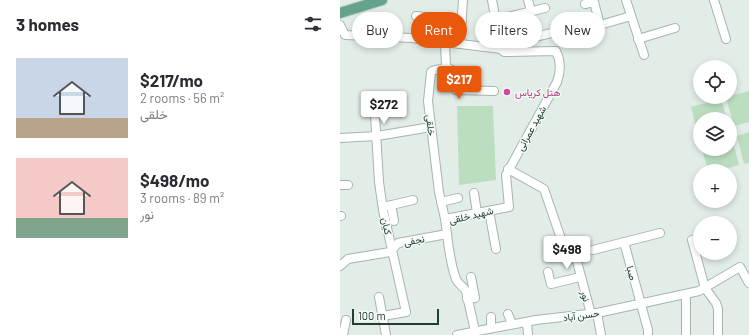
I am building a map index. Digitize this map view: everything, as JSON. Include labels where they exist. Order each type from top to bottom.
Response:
[{"type":"main road","points":[[340,13],[382,0]]},
{"type":"street","points":[[462,12],[463,0]]},
{"type":"street","points":[[492,0],[494,12]]},
{"type":"street","points":[[528,0],[530,11]]},
{"type":"street","points":[[626,0],[644,55]]},
{"type":"street","points":[[714,0],[726,39]]},
{"type":"street","points":[[585,4],[594,2],[597,12]]},
{"type":"street","points":[[526,12],[545,8]]},
{"type":"street","points":[[605,24],[631,16]]},
{"type":"street","points":[[340,25],[345,35],[374,35],[411,38]]},
{"type":"street","points":[[638,39],[675,28]]},
{"type":"street","points":[[445,48],[446,67],[452,70],[453,82],[456,90],[494,91]]},
{"type":"street","name":"شهید عمرانی","points":[[501,48],[504,52],[556,51],[560,62],[560,75],[508,169],[506,175],[509,207]]},
{"type":"street","name":"خلقی","points":[[445,219],[441,202],[428,101],[432,70],[446,67]]},
{"type":"street","name":"کیان","points":[[375,115],[379,182],[387,206],[392,249],[406,312],[383,316]]},
{"type":"street","points":[[340,138],[377,136],[431,127]]},
{"type":"street","name":"نور","points":[[508,169],[544,189],[580,277],[601,335]]},
{"type":"street","points":[[474,193],[477,213]]},
{"type":"street","points":[[441,202],[458,198]]},
{"type":"street","points":[[394,221],[387,206],[413,200]]},
{"type":"street","name":"شهید خلقی","points":[[468,300],[464,287],[456,281],[445,219],[509,207]]},
{"type":"street","points":[[489,210],[496,249]]},
{"type":"street","points":[[593,250],[660,233]]},
{"type":"street","name":"نجفی","points":[[340,266],[348,260],[390,252],[398,243],[447,234]]},
{"type":"street","name":"صبا","points":[[624,242],[648,330],[648,335]]},
{"type":"street","points":[[697,260],[705,288],[716,303],[718,309],[718,335]]},
{"type":"street","name":"حسن آباد","points":[[458,335],[536,320],[594,314],[699,291],[740,267],[749,283]]},
{"type":"street","points":[[548,272],[550,284],[580,277]]},
{"type":"street","points":[[471,277],[475,298],[468,300],[475,331]]},
{"type":"street","points":[[686,294],[686,335]]},
{"type":"street","points":[[379,297],[386,335]]},
{"type":"street","points":[[531,313],[531,317],[536,316],[536,320]]},
{"type":"street","points":[[508,314],[512,324]]},
{"type":"street","points":[[491,317],[491,328]]},
{"type":"street","points":[[343,335],[346,320]]},
{"type":"street","points":[[527,322],[528,335]]},
{"type":"green space","points":[[749,91],[749,122],[737,125],[737,112],[730,112],[728,104],[737,104],[737,94]]},
{"type":"green space","points":[[702,104],[722,104],[725,112],[693,112],[693,115],[691,107]]},
{"type":"green space","points":[[457,106],[493,106],[496,180],[459,185]]},
{"type":"green space","points":[[749,132],[749,163],[744,164],[737,136]]},
{"type":"green space","points":[[704,156],[737,156],[739,165],[737,166],[737,164],[706,164]]},
{"type":"place","name":"هتل کریاس","points":[[507,92]]}]
